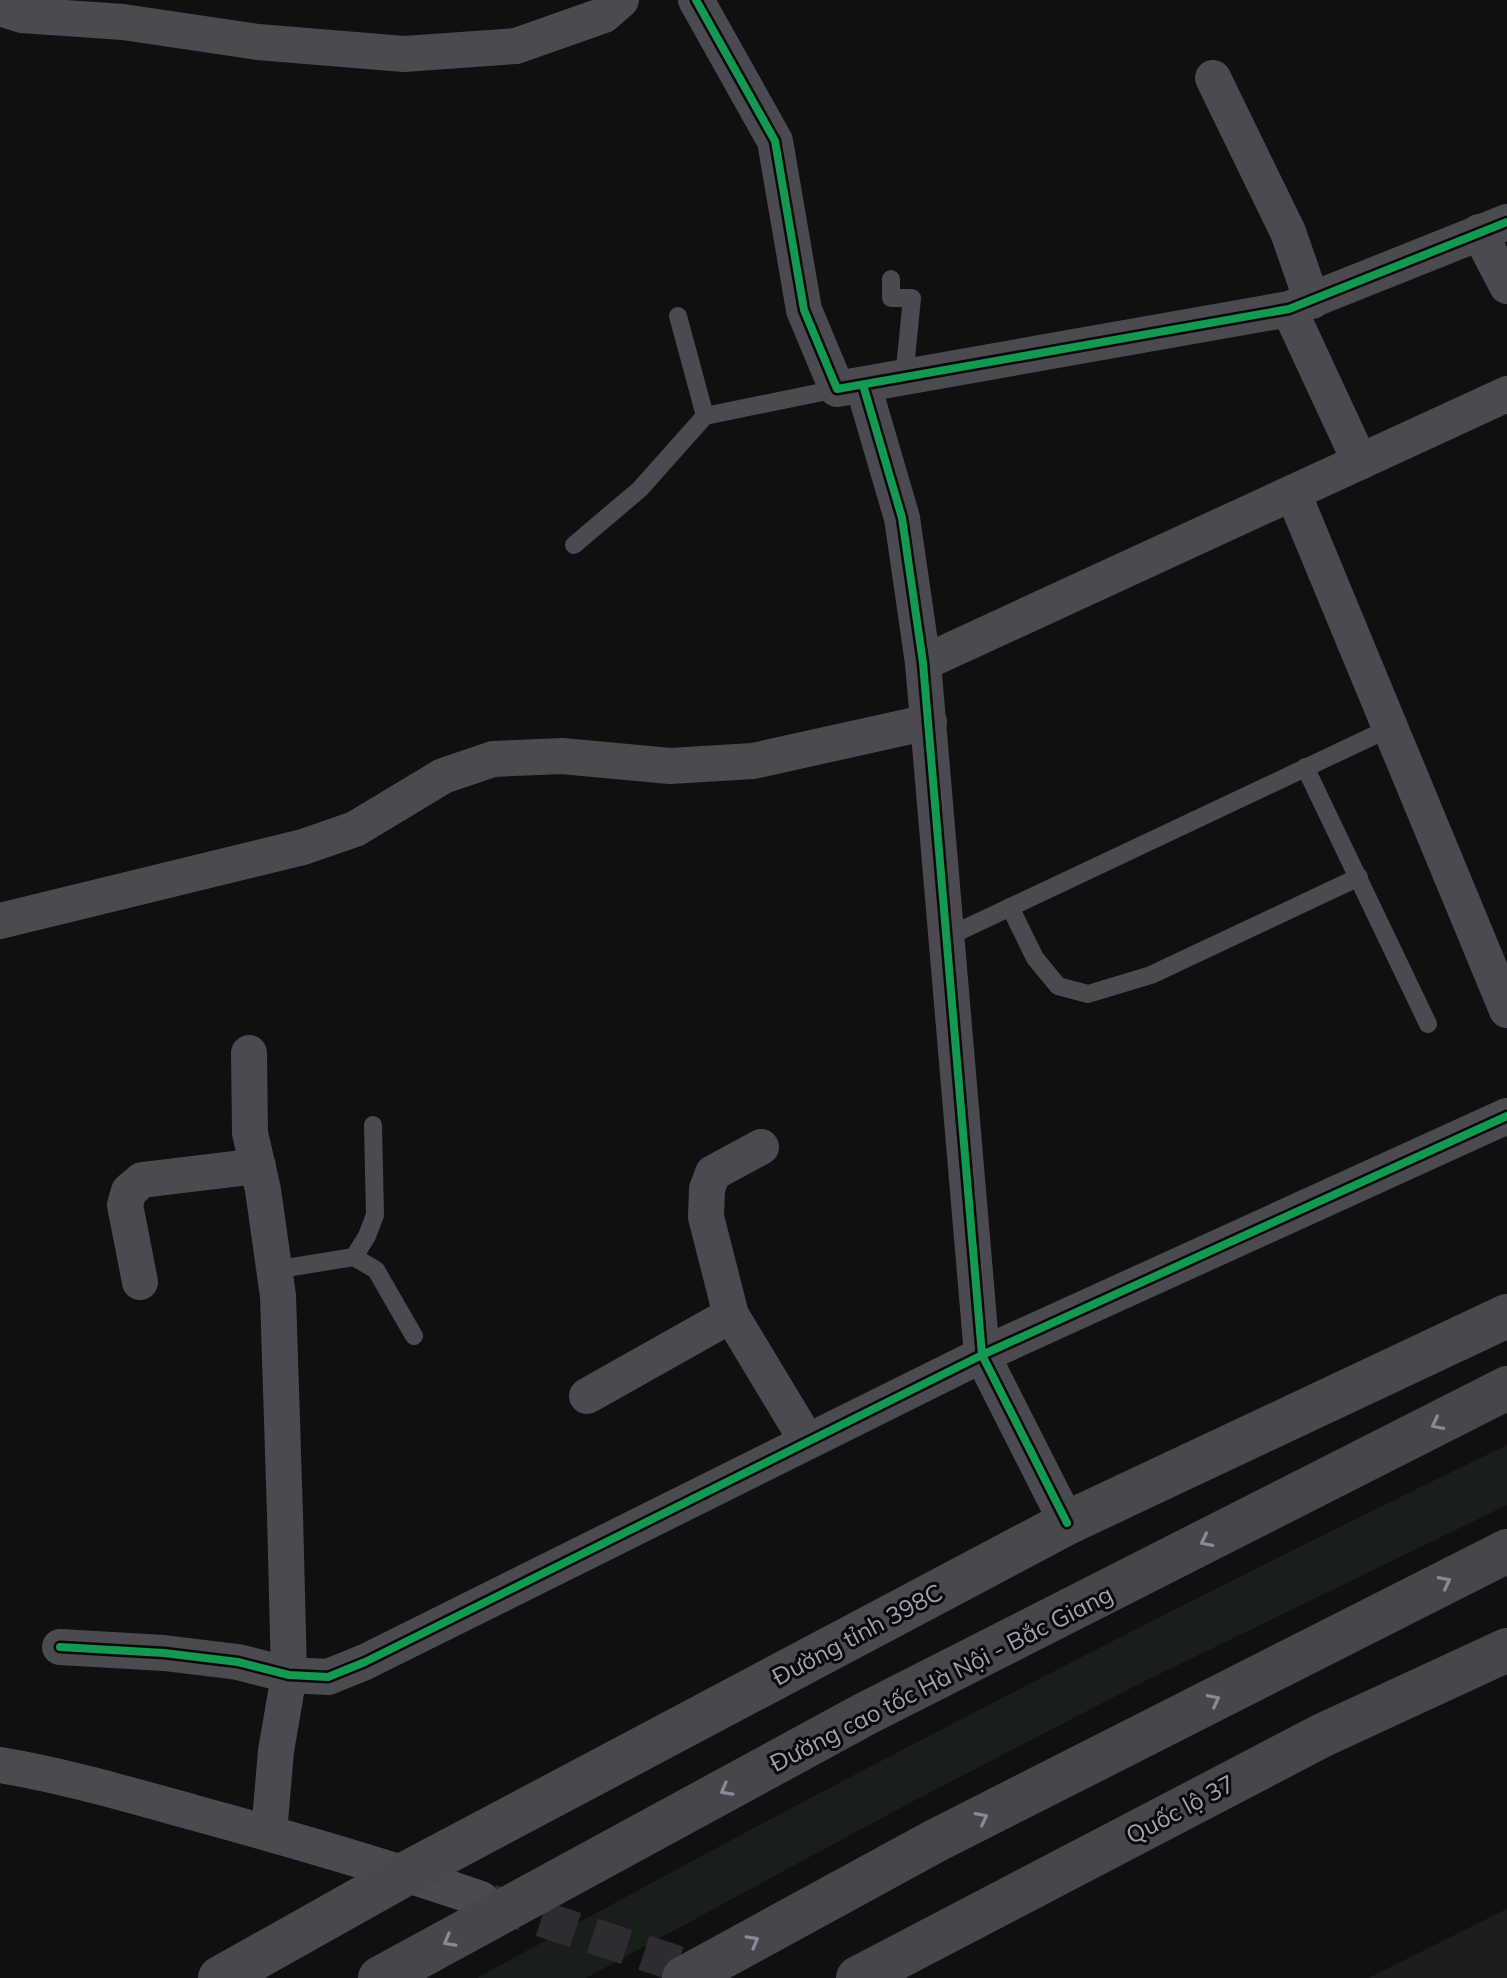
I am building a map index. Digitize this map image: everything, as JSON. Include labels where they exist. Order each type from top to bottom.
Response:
[{"type":"highway","name":"Đường cao tốc Hà Nội - Bắc Giang","points":[[380,1978],[865,1714],[1507,1388]]},
{"type":"highway","points":[[684,1978],[935,1841],[1507,1551]]},
{"type":"highway","name":"Quốc lộ 37","points":[[858,1978],[1323,1735],[1507,1650]]},
{"type":"main road","name":"Đường tỉnh 398C","points":[[220,1978],[407,1873],[1067,1523],[1507,1316]]},
{"type":"street","points":[[0,8],[22,15],[123,22],[258,42],[404,54],[516,46],[604,15],[621,0]]},
{"type":"street","points":[[696,0],[775,141],[804,310],[850,387],[902,518],[929,722],[982,1355],[1067,1523]]},
{"type":"street","points":[[1213,78],[1288,232],[1300,305],[1360,462]]},
{"type":"street","points":[[850,387],[1300,305],[1493,227],[1507,286]]},
{"type":"street","points":[[923,663],[1507,394]]},
{"type":"street","points":[[1293,493],[1507,1010]]},
{"type":"street","points":[[0,921],[303,847],[355,829],[443,776],[493,759],[562,756],[670,766],[753,761],[929,722]]},
{"type":"street","points":[[249,1053],[250,1133],[278,1296],[289,1675],[276,1751],[269,1833]]},
{"type":"street","points":[[60,1647],[178,1654],[238,1662],[289,1675],[328,1677],[365,1662],[982,1355],[1507,1116]]},
{"type":"street","points":[[761,1147],[713,1173],[707,1189],[706,1217],[731,1315],[807,1441]]},
{"type":"street","points":[[140,1282],[125,1205],[129,1191],[142,1180],[258,1166]]},
{"type":"street","points":[[587,1396],[731,1315]]},
{"type":"street","points":[[0,1765],[57,1775],[269,1833],[407,1873],[481,1899]]},
{"type":"lane","points":[[891,279],[891,298],[912,298],[904,378]]},
{"type":"lane","points":[[678,316],[705,416]]},
{"type":"lane","points":[[574,545],[640,489],[705,416],[850,387]]},
{"type":"lane","points":[[947,937],[1390,728]]},
{"type":"lane","points":[[1305,767],[1428,1024]]},
{"type":"lane","points":[[1010,907],[1035,958],[1058,986],[1088,994],[1151,975],[1359,877]]},
{"type":"lane","points":[[354,1257],[375,1215],[373,1125]]},
{"type":"lane","points":[[274,1270],[354,1257],[376,1270],[414,1336]]},
{"type":"shaded area","points":[[1507,1445],[1507,1505],[1143,1682],[902,1807],[586,1978],[477,1978],[988,1705]]},
{"type":"shaded area","points":[[1507,1909],[1507,1978],[1369,1978]]},
{"type":"tunnel","points":[[490,1902],[715,1976]]},
{"type":"cycle path","points":[[696,0],[775,141],[804,310],[837,389],[1289,309],[1507,222]]},
{"type":"cycle path","points":[[863,385],[902,518],[923,663],[982,1355],[1067,1523]]},
{"type":"cycle path","points":[[60,1647],[164,1653],[238,1662],[289,1675],[328,1677],[365,1662],[982,1355],[1507,1116]]}]
